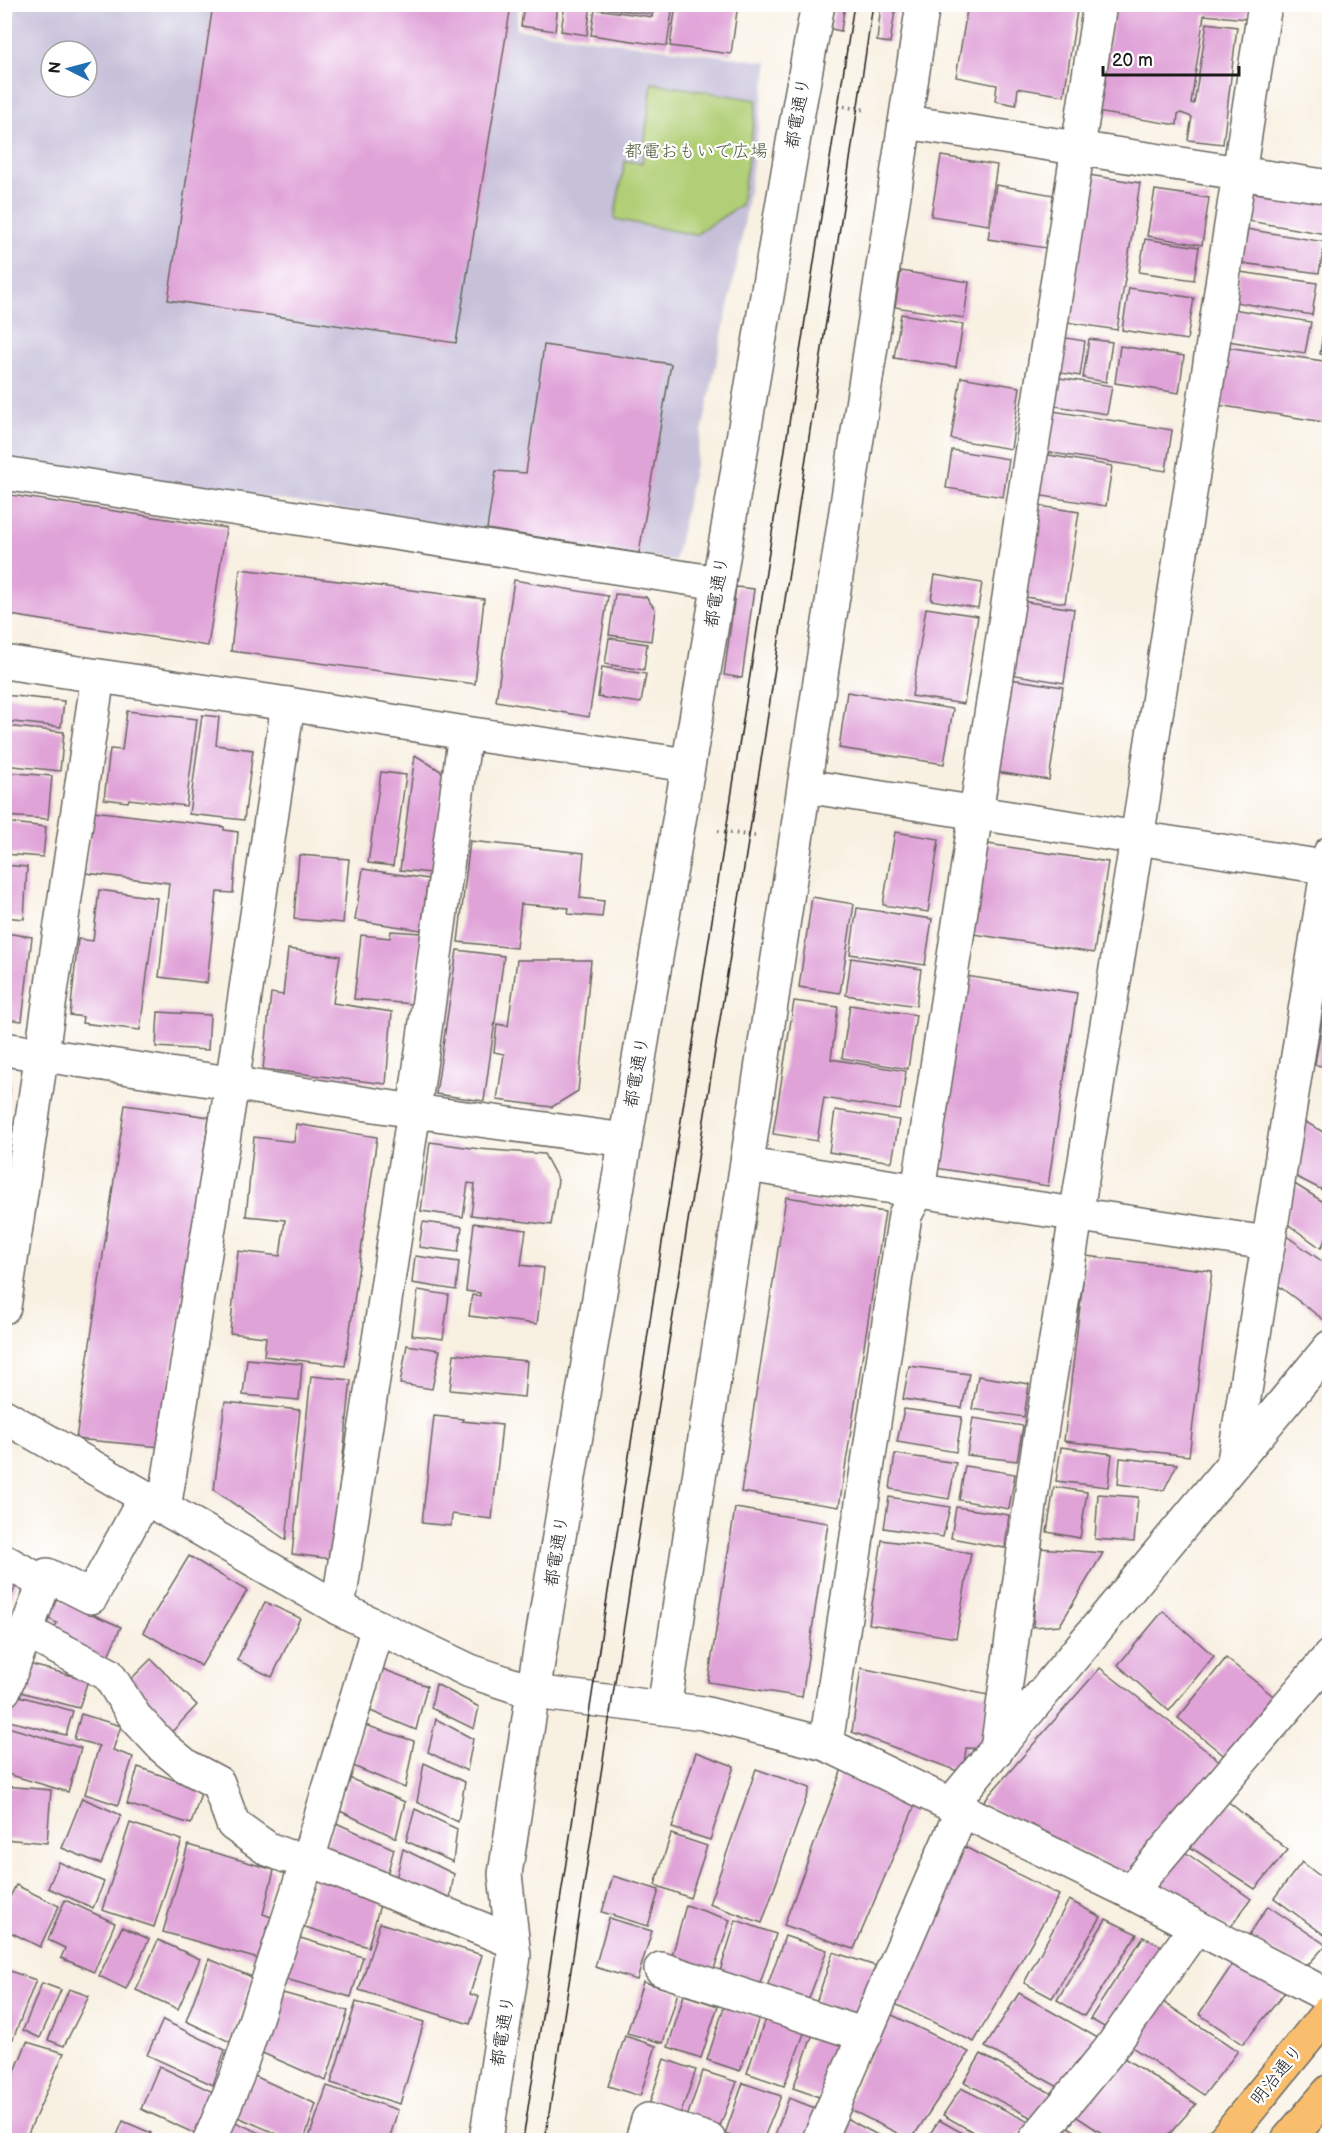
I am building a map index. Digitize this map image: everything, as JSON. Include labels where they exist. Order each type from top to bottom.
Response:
[{"type":"main road","name":"明治通り","points":[[1224,2140],[1329,2010]]},
{"type":"main road","points":[[1288,2140],[1329,2091]]},
{"type":"street","name":"都電通り","points":[[486,2140],[514,1956],[505,1874],[533,1692],[818,4]]},
{"type":"street","points":[[664,1708],[923,4]]},
{"type":"street","points":[[826,1744],[905,1215],[918,1191],[1100,4]]},
{"type":"street","points":[[997,1750],[1034,1476],[1137,839],[1265,4]]},
{"type":"street","points":[[906,122],[1329,187]]},
{"type":"street","points":[[4,473],[719,583]]},
{"type":"street","points":[[4,662],[688,765]]},
{"type":"street","points":[[4,1307],[98,676]]},
{"type":"street","points":[[4,1690],[47,1575],[91,1597],[154,1504],[232,1084],[288,704]]},
{"type":"street","points":[[338,1608],[414,1112],[465,733]]},
{"type":"street","points":[[805,786],[1137,839],[1329,863],[1234,1461]]},
{"type":"street","points":[[4,1049],[414,1112],[626,1140]]},
{"type":"street","points":[[747,1165],[1267,1243]]},
{"type":"street","points":[[819,2140],[865,2035],[956,1807],[997,1750],[1329,1347]]},
{"type":"street","points":[[4,1416],[338,1608],[470,1671],[533,1692],[703,1713],[826,1744],[1130,1892],[1329,1996]]},
{"type":"street","points":[[4,1561],[44,1583]]},
{"type":"street","points":[[210,2140],[237,2076],[308,1859],[378,1627]]},
{"type":"street","points":[[27,1632],[108,1674],[135,1717],[163,1747],[186,1766],[218,1783],[233,1824],[268,1849],[286,1856],[308,1859],[513,1941]]},
{"type":"street","points":[[1130,1892],[1329,1656]]},
{"type":"street","points":[[1035,2140],[1108,2052],[1195,1928]]},
{"type":"street","points":[[661,1969],[865,2035]]},
{"type":"street","points":[[642,2140],[648,2120],[709,2140]]},
{"type":"path","points":[[678,824],[796,842]]},
{"type":"shaded area","points":[[16,5],[519,5],[516,29],[768,62],[741,245],[675,561],[5,457],[4,77]]},
{"type":"green space","name":"都電おもいで広場","points":[[652,83],[757,100],[741,205],[695,235],[614,219],[625,161],[642,163]]},
{"type":"building","points":[[524,4],[558,4],[555,31],[521,26]]},
{"type":"building","points":[[565,4],[591,4],[587,35],[561,31]]},
{"type":"building","points":[[596,4],[651,4],[650,14],[596,7]]},
{"type":"building","points":[[654,4],[673,4],[667,46],[591,35],[595,9],[652,17]]},
{"type":"building","points":[[676,4],[738,4],[731,54],[670,46]]},
{"type":"building","points":[[835,4],[845,4],[841,31],[831,29]]},
{"type":"building","points":[[881,4],[896,4],[890,43],[877,41]]},
{"type":"building","points":[[968,4],[1078,4],[1064,96],[1018,88],[1016,105],[995,101],[997,85],[956,77]]},
{"type":"building","points":[[1116,4],[1249,4],[1247,19],[1204,15],[1191,103],[1194,104],[1207,23],[1237,27],[1223,144],[1188,140],[1192,117],[1181,113],[1178,114],[1177,125],[1096,112]]},
{"type":"building","points":[[213,5],[511,5],[456,343],[168,300]]},
{"type":"building","points":[[941,156],[997,165],[988,225],[931,216]]},
{"type":"building","points":[[1082,174],[1140,183],[1117,330],[1060,321]]},
{"type":"building","points":[[996,185],[1054,195],[1046,248],[988,239]]},
{"type":"building","points":[[1254,188],[1330,201],[1326,234],[1248,221]]},
{"type":"building","points":[[1155,190],[1209,198],[1202,245],[1147,236]]},
{"type":"building","points":[[1246,229],[1325,242],[1319,273],[1241,263]]},
{"type":"building","points":[[1145,239],[1199,247],[1194,280],[1139,272]]},
{"type":"building","points":[[901,271],[969,282],[964,318],[895,307]]},
{"type":"building","points":[[1240,272],[1317,283],[1312,315],[1235,302]]},
{"type":"building","points":[[1129,288],[1194,298],[1187,340],[1122,330]]},
{"type":"building","points":[[1328,298],[1330,298],[1330,315],[1325,314]]},
{"type":"building","points":[[1233,309],[1311,322],[1305,353],[1228,341]]},
{"type":"building","points":[[901,314],[963,324],[956,367],[894,358]]},
{"type":"building","points":[[1324,326],[1330,327],[1330,356],[1320,354]]},
{"type":"building","points":[[1054,336],[1085,341],[1080,376],[1049,371]]},
{"type":"building","points":[[1089,339],[1112,342],[1106,382],[1083,378]]},
{"type":"building","points":[[544,345],[671,364],[639,553],[487,529],[496,471],[526,473]]},
{"type":"building","points":[[1120,346],[1184,356],[1179,393],[1115,383]]},
{"type":"building","points":[[1226,347],[1330,362],[1330,423],[1217,405]]},
{"type":"building","points":[[1047,376],[1112,386],[1107,414],[1042,404]]},
{"type":"building","points":[[961,377],[1020,387],[1011,449],[951,439]]},
{"type":"building","points":[[1053,411],[1172,430],[1166,471],[1046,452]]},
{"type":"building","points":[[952,450],[1009,459],[1003,497],[946,488]]},
{"type":"building","points":[[1043,454],[1112,466],[1106,506],[1036,495]]},
{"type":"building","points":[[4,494],[226,528],[208,646],[4,614]]},
{"type":"building","points":[[1032,505],[1079,512],[1065,603],[1018,596]]},
{"type":"building","points":[[240,569],[484,599],[475,684],[231,651]]},
{"type":"building","points":[[935,575],[982,583],[978,608],[931,600]]},
{"type":"building","points":[[514,580],[608,596],[589,717],[496,701]]},
{"type":"building","points":[[736,587],[754,589],[742,678],[724,675]]},
{"type":"building","points":[[615,594],[646,597],[655,609],[651,641],[609,635]]},
{"type":"building","points":[[1021,601],[1074,609],[1064,683],[1010,674]]},
{"type":"building","points":[[926,608],[978,616],[964,704],[912,696]]},
{"type":"building","points":[[609,638],[647,644],[644,670],[605,664]]},
{"type":"building","points":[[602,667],[646,674],[641,703],[598,697]]},
{"type":"building","points":[[1010,679],[1063,687],[1049,780],[996,772]]},
{"type":"building","points":[[847,692],[953,709],[944,764],[839,748]]},
{"type":"building","points":[[4,695],[64,701],[61,727],[4,721]]},
{"type":"building","points":[[127,711],[197,719],[186,806],[129,799],[128,802],[104,799],[110,749],[122,750]]},
{"type":"building","points":[[202,715],[219,717],[216,745],[253,750],[244,820],[189,814]]},
{"type":"building","points":[[4,726],[64,732],[60,771],[4,765]]},
{"type":"building","points":[[415,755],[444,773],[432,873],[400,870]]},
{"type":"building","points":[[4,772],[52,776],[48,819],[4,816]]},
{"type":"building","points":[[381,772],[406,775],[393,866],[368,863]]},
{"type":"building","points":[[93,811],[224,827],[224,830],[238,832],[233,893],[217,892],[207,983],[159,977],[169,883],[86,873]]},
{"type":"building","points":[[4,822],[46,827],[43,857],[4,854]]},
{"type":"building","points":[[895,832],[939,839],[928,912],[883,905]]},
{"type":"building","points":[[470,841],[584,853],[580,898],[604,901],[602,917],[568,914],[569,908],[521,904],[516,948],[458,942]]},
{"type":"building","points":[[981,843],[1108,862],[1094,953],[967,933]]},
{"type":"building","points":[[299,855],[349,859],[343,923],[294,919]]},
{"type":"building","points":[[4,865],[27,867],[24,919],[4,917]]},
{"type":"building","points":[[363,869],[428,879],[421,930],[355,920]]},
{"type":"building","points":[[99,890],[157,898],[140,1030],[82,1023],[83,1017],[70,1015],[78,939],[93,941]]},
{"type":"building","points":[[812,897],[854,904],[840,993],[799,987]]},
{"type":"building","points":[[857,908],[932,919],[925,965],[850,954]]},
{"type":"building","points":[[391,931],[421,933],[413,1004],[354,999],[361,935],[390,938]]},
{"type":"building","points":[[5,933],[32,937],[22,1021],[5,1019]]},
{"type":"building","points":[[288,949],[340,956],[333,1003],[392,1012],[386,1084],[263,1069],[271,993],[283,995]]},
{"type":"building","points":[[457,950],[504,956],[484,1101],[436,1094]]},
{"type":"building","points":[[851,958],[921,969],[916,1006],[846,995]]},
{"type":"building","points":[[517,960],[591,960],[578,1091],[552,1107],[497,1100],[504,1054],[494,1052],[497,1024],[508,1026]]},
{"type":"building","points":[[959,975],[1077,993],[1048,1186],[929,1167]]},
{"type":"building","points":[[1328,987],[1330,988],[1330,1067],[1315,1065]]},
{"type":"building","points":[[794,1001],[838,1007],[831,1059],[906,1071],[900,1110],[824,1098],[817,1141],[773,1134]]},
{"type":"building","points":[[850,1005],[916,1015],[908,1069],[842,1058]]},
{"type":"building","points":[[158,1012],[210,1015],[208,1050],[156,1047]]},
{"type":"building","points":[[4,1086],[10,1087],[6,1120],[4,1120]]},
{"type":"building","points":[[125,1105],[209,1117],[161,1447],[76,1439]]},
{"type":"building","points":[[835,1110],[899,1120],[892,1162],[829,1152]]},
{"type":"building","points":[[1304,1121],[1330,1136],[1330,1194],[1293,1175]]},
{"type":"building","points":[[296,1124],[377,1137],[345,1366],[264,1356],[266,1337],[230,1333],[238,1251],[280,1256],[285,1220],[246,1216],[254,1137],[294,1142]]},
{"type":"building","points":[[430,1142],[479,1149],[544,1154],[558,1180],[551,1225],[471,1215],[475,1184],[468,1183],[463,1217],[421,1211]]},
{"type":"building","points":[[1293,1183],[1330,1206],[1330,1229],[1321,1248],[1286,1223]]},
{"type":"building","points":[[786,1197],[885,1212],[839,1507],[741,1492]]},
{"type":"building","points":[[423,1222],[462,1227],[458,1252],[419,1247]]},
{"type":"building","points":[[474,1223],[526,1230],[521,1265],[544,1268],[537,1324],[469,1316],[472,1295],[480,1296],[480,1293],[466,1291]]},
{"type":"building","points":[[1285,1235],[1330,1267],[1330,1313],[1324,1320],[1276,1284]]},
{"type":"building","points":[[415,1256],[459,1262],[456,1290],[412,1283]]},
{"type":"building","points":[[1086,1256],[1212,1271],[1189,1456],[1064,1441]]},
{"type":"building","points":[[418,1290],[449,1295],[443,1339],[412,1335]]},
{"type":"building","points":[[407,1345],[440,1350],[432,1389],[400,1384]]},
{"type":"building","points":[[454,1354],[527,1361],[524,1397],[450,1390]]},
{"type":"building","points":[[247,1359],[302,1364],[299,1400],[243,1395]]},
{"type":"building","points":[[909,1366],[969,1374],[962,1408],[903,1399]]},
{"type":"building","points":[[311,1376],[351,1380],[332,1559],[292,1554]]},
{"type":"building","points":[[978,1376],[1029,1384],[1024,1417],[972,1409]]},
{"type":"building","points":[[225,1402],[300,1410],[286,1540],[214,1490]]},
{"type":"building","points":[[904,1409],[962,1417],[956,1452],[897,1442]]},
{"type":"building","points":[[434,1416],[502,1425],[492,1519],[452,1514],[451,1526],[422,1523]]},
{"type":"building","points":[[973,1418],[1023,1426],[1017,1461],[967,1455]]},
{"type":"building","points":[[1061,1447],[1112,1454],[1108,1487],[1056,1481]]},
{"type":"building","points":[[895,1454],[956,1463],[949,1499],[890,1489]]},
{"type":"building","points":[[1120,1458],[1177,1464],[1164,1490],[1118,1484]]},
{"type":"building","points":[[965,1466],[1015,1474],[1009,1509],[959,1500]]},
{"type":"building","points":[[1054,1487],[1087,1492],[1080,1538],[1047,1532]]},
{"type":"building","points":[[1098,1494],[1138,1497],[1134,1542],[1095,1539]]},
{"type":"building","points":[[889,1497],[950,1507],[943,1537],[884,1528]]},
{"type":"building","points":[[956,1507],[1009,1515],[1005,1548],[951,1538]]},
{"type":"building","points":[[735,1508],[828,1523],[802,1697],[708,1682]]},
{"type":"building","points":[[882,1540],[971,1553],[956,1638],[869,1624]]},
{"type":"building","points":[[1039,1548],[1103,1553],[1060,1625],[1033,1627]]},
{"type":"building","points":[[189,1556],[247,1591],[201,1666],[143,1632]]},
{"type":"building","points":[[4,1575],[18,1581],[4,1613]]},
{"type":"building","points":[[54,1597],[121,1627],[106,1660],[51,1635],[57,1623],[45,1617]]},
{"type":"building","points":[[265,1602],[300,1618],[272,1677],[237,1660]]},
{"type":"building","points":[[1163,1611],[1214,1656],[1169,1711],[1118,1665]]},
{"type":"building","points":[[1226,1658],[1277,1699],[1227,1758],[1178,1718]]},
{"type":"building","points":[[151,1659],[197,1705],[168,1736],[120,1690]]},
{"type":"building","points":[[21,1662],[88,1680],[79,1708],[13,1690]]},
{"type":"building","points":[[380,1668],[427,1686],[416,1730],[368,1710]]},
{"type":"building","points":[[861,1668],[988,1695],[980,1749],[966,1748],[963,1773],[852,1732]]},
{"type":"building","points":[[1100,1668],[1221,1762],[1126,1874],[982,1803]]},
{"type":"building","points":[[436,1684],[479,1707],[474,1729],[431,1708]]},
{"type":"building","points":[[12,1694],[73,1711],[66,1735],[5,1720]]},
{"type":"building","points":[[81,1714],[121,1726],[113,1750],[133,1757],[118,1805],[85,1794],[99,1746],[74,1739]]},
{"type":"building","points":[[436,1719],[473,1739],[467,1771],[428,1752]]},
{"type":"building","points":[[365,1725],[414,1741],[405,1788],[353,1766]]},
{"type":"building","points":[[4,1726],[81,1748],[68,1792],[4,1773]]},
{"type":"building","points":[[696,1752],[734,1766],[710,1840],[672,1828]]},
{"type":"building","points":[[424,1763],[465,1782],[458,1822],[417,1802]]},
{"type":"building","points":[[138,1767],[202,1790],[191,1824],[127,1804]]},
{"type":"building","points":[[756,1769],[810,1788],[762,1923],[709,1904]]},
{"type":"building","points":[[842,1769],[916,1803],[854,1949],[784,1925]]},
{"type":"building","points":[[349,1778],[405,1802],[396,1838],[340,1811]]},
{"type":"building","points":[[4,1786],[51,1790],[47,1843],[4,1839]]},
{"type":"building","points":[[82,1798],[121,1815],[101,1864],[62,1848]]},
{"type":"building","points":[[1225,1799],[1288,1850],[1255,1889],[1187,1845]]},
{"type":"building","points":[[415,1809],[457,1829],[453,1862],[406,1841]]},
{"type":"building","points":[[334,1822],[394,1849],[386,1879],[324,1854]]},
{"type":"building","points":[[130,1823],[182,1840],[154,1927],[102,1910]]},
{"type":"building","points":[[671,1834],[707,1846],[690,1898],[655,1885]]},
{"type":"building","points":[[188,1845],[274,1870],[263,1914],[274,1918],[262,1960],[163,1932]]},
{"type":"building","points":[[963,1846],[1059,1895],[974,2042],[893,2003]]},
{"type":"building","points":[[403,1849],[454,1874],[449,1904],[395,1883]]},
{"type":"building","points":[[1182,1850],[1251,1899],[1230,1928],[1152,1889]]},
{"type":"building","points":[[59,1862],[104,1882],[93,1908],[48,1888]]},
{"type":"building","points":[[1302,1862],[1330,1884],[1330,1939],[1274,1898]]},
{"type":"building","points":[[318,1874],[382,1898],[368,1947],[302,1926]]},
{"type":"building","points":[[613,1876],[659,1890],[648,1926],[602,1912]]},
{"type":"building","points":[[16,1885],[59,1906],[40,1947],[4,1929],[4,1909]]},
{"type":"building","points":[[65,1900],[115,1923],[94,1972],[61,1958],[65,1948],[48,1940]]},
{"type":"building","points":[[1069,1900],[1101,1917],[1052,1998],[1024,1983]]},
{"type":"building","points":[[686,1905],[730,1920],[714,1969],[672,1956]]},
{"type":"building","points":[[1268,1906],[1326,1945],[1306,1967],[1247,1938]]},
{"type":"building","points":[[609,1918],[652,1931],[637,1980],[595,1967]]},
{"type":"building","points":[[1106,1919],[1137,1934],[1084,2016],[1057,2000]]},
{"type":"building","points":[[736,1920],[776,1934],[760,1984],[720,1971]]},
{"type":"building","points":[[380,1923],[482,1955],[470,1994],[479,1997],[470,2024],[359,1990]]},
{"type":"building","points":[[122,1927],[149,1939],[126,1989],[99,1976]]},
{"type":"building","points":[[785,1936],[827,1950],[808,2001],[767,1987]]},
{"type":"building","points":[[297,1937],[363,1957],[351,1997],[285,1979]]},
{"type":"building","points":[[1143,1937],[1172,1951],[1113,2032],[1090,2019]]},
{"type":"building","points":[[158,1940],[200,1959],[178,2009],[136,1990]]},
{"type":"building","points":[[833,1952],[879,1967],[860,2017],[816,2003]]},
{"type":"building","points":[[209,1959],[252,1977],[230,2042],[186,2021]]},
{"type":"building","points":[[1232,1965],[1286,1991],[1243,2044],[1199,2014]]},
{"type":"building","points":[[4,1969],[36,1980],[13,2039],[4,2035]]},
{"type":"building","points":[[643,1982],[678,1992],[663,2043],[627,2033]]},
{"type":"building","points":[[42,1983],[61,1990],[40,2038],[23,2030]]},
{"type":"building","points":[[69,1989],[89,1996],[64,2046],[48,2040]]},
{"type":"building","points":[[279,1992],[348,2011],[326,2081],[258,2051]]},
{"type":"building","points":[[1019,1993],[1103,2041],[1062,2089],[985,2047]]},
{"type":"building","points":[[684,1995],[718,2006],[701,2058],[668,2047]]},
{"type":"building","points":[[1160,2000],[1238,2051],[1204,2095],[1129,2045]]},
{"type":"building","points":[[356,2002],[424,2022],[400,2104],[331,2083]]},
{"type":"building","points":[[724,2007],[759,2018],[740,2071],[707,2060]]},
{"type":"building","points":[[888,2013],[969,2052],[911,2140],[847,2108]]},
{"type":"building","points":[[765,2019],[805,2031],[784,2086],[747,2073]]},
{"type":"building","points":[[163,2020],[225,2050],[213,2085],[147,2055]]},
{"type":"building","points":[[813,2034],[851,2046],[825,2099],[793,2088]]},
{"type":"building","points":[[625,2036],[656,2046],[640,2096],[608,2086]]},
{"type":"building","points":[[27,2042],[64,2053],[25,2140],[4,2140],[4,2098]]},
{"type":"building","points":[[981,2054],[1056,2096],[1034,2119],[964,2082]]},
{"type":"building","points":[[1124,2058],[1196,2104],[1164,2140],[1112,2140],[1074,2115]]},
{"type":"building","points":[[664,2059],[696,2070],[679,2118],[648,2108]]},
{"type":"building","points":[[4,2063],[11,2066],[5,2080],[4,2080]]},
{"type":"building","points":[[159,2066],[215,2093],[198,2135],[141,2109]]},
{"type":"building","points":[[703,2071],[737,2082],[718,2131],[686,2120]]},
{"type":"building","points":[[248,2073],[316,2104],[304,2140],[291,2140],[233,2115]]},
{"type":"building","points":[[743,2083],[781,2096],[763,2140],[743,2140],[725,2134]]},
{"type":"building","points":[[327,2086],[398,2110],[389,2140],[308,2140]]},
{"type":"building","points":[[961,2088],[1031,2123],[1013,2140],[987,2140],[943,2115]]},
{"type":"building","points":[[789,2098],[820,2110],[807,2140],[773,2140]]},
{"type":"building","points":[[842,2116],[887,2140],[831,2140]]},
{"type":"building","points":[[229,2119],[275,2140],[221,2140]]},
{"type":"building","points":[[939,2120],[975,2140],[926,2140]]},
{"type":"building","points":[[123,2121],[151,2133],[148,2140],[115,2140]]},
{"type":"building","points":[[1065,2125],[1089,2140],[1054,2140]]},
{"type":"tram line","points":[[523,2140],[854,4]]},
{"type":"tram line","points":[[545,2140],[765,735],[873,4]]}]
